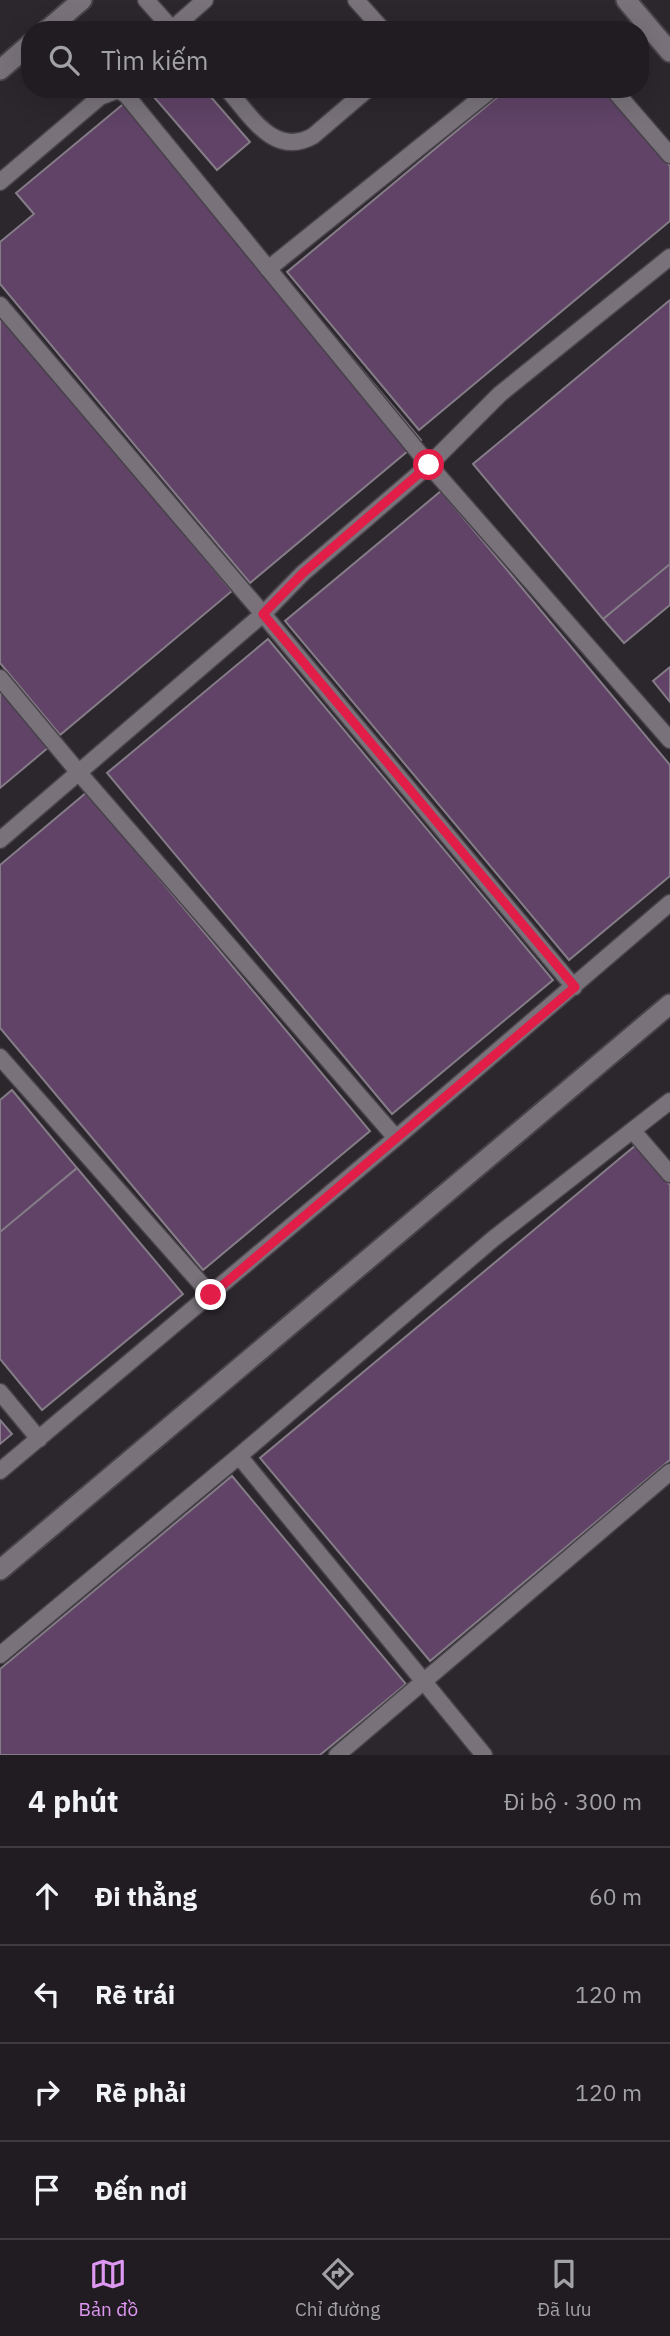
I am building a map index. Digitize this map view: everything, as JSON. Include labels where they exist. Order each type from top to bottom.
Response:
[{"type":"street","points":[[58,21],[82,0]]},
{"type":"street","points":[[626,0],[644,21]]},
{"type":"street","points":[[649,27],[670,52]]},
{"type":"street","points":[[0,69],[21,52]]},
{"type":"street","points":[[0,1570],[670,1004]]},
{"type":"lane","points":[[146,0],[166,21]]},
{"type":"lane","points":[[182,21],[205,0]]},
{"type":"lane","points":[[356,0],[375,21]]},
{"type":"lane","points":[[0,182],[99,98]]},
{"type":"lane","points":[[128,98],[429,465],[670,740]]},
{"type":"lane","points":[[235,98],[270,136],[288,143],[305,141],[313,136],[357,98]]},
{"type":"lane","points":[[268,268],[481,98]]},
{"type":"lane","points":[[621,98],[670,156]]},
{"type":"lane","points":[[0,840],[263,614],[303,573],[429,465],[500,394],[670,257]]},
{"type":"lane","points":[[0,305],[575,987]]},
{"type":"lane","points":[[0,678],[396,1138]]},
{"type":"lane","points":[[0,1471],[575,987],[670,903]]},
{"type":"lane","points":[[0,1057],[211,1295]]},
{"type":"lane","points":[[0,1655],[493,1239],[670,1101]]},
{"type":"lane","points":[[633,1132],[670,1174]]},
{"type":"lane","points":[[0,1392],[39,1439]]},
{"type":"lane","points":[[239,1456],[484,1755]]},
{"type":"lane","points":[[337,1755],[670,1472]]},
{"type":"building","points":[[131,98],[135,98],[421,440],[250,583],[0,284],[0,242],[34,214],[16,193]]},
{"type":"building","points":[[155,98],[212,98],[250,142],[217,170]]},
{"type":"building","points":[[496,98],[613,98],[670,166],[670,221],[419,430],[287,272]]},
{"type":"building","points":[[670,300],[670,564],[603,619],[473,464]]},
{"type":"building","points":[[0,314],[232,591],[60,735],[0,663]]},
{"type":"building","points":[[441,491],[670,765],[670,876],[569,960],[285,621]]},
{"type":"building","points":[[670,564],[670,605],[624,643],[603,619]]},
{"type":"building","points":[[268,639],[553,980],[392,1114],[107,773]]},
{"type":"building","points":[[670,667],[670,702],[653,681]]},
{"type":"building","points":[[0,689],[49,747],[0,788]]},
{"type":"building","points":[[87,792],[370,1131],[203,1270],[0,1028],[0,865]]},
{"type":"building","points":[[12,1090],[77,1168],[0,1232],[0,1100]]},
{"type":"building","points":[[636,1145],[670,1185],[670,1460],[430,1661],[260,1458]]},
{"type":"building","points":[[77,1168],[183,1294],[42,1410],[0,1359],[0,1232]]},
{"type":"building","points":[[0,1420],[12,1434],[0,1444]]},
{"type":"building","points":[[232,1476],[406,1684],[320,1755],[0,1755],[0,1669]]},
{"type":"route","points":[[211,1295],[575,987],[263,614],[303,573],[429,465]]}]
